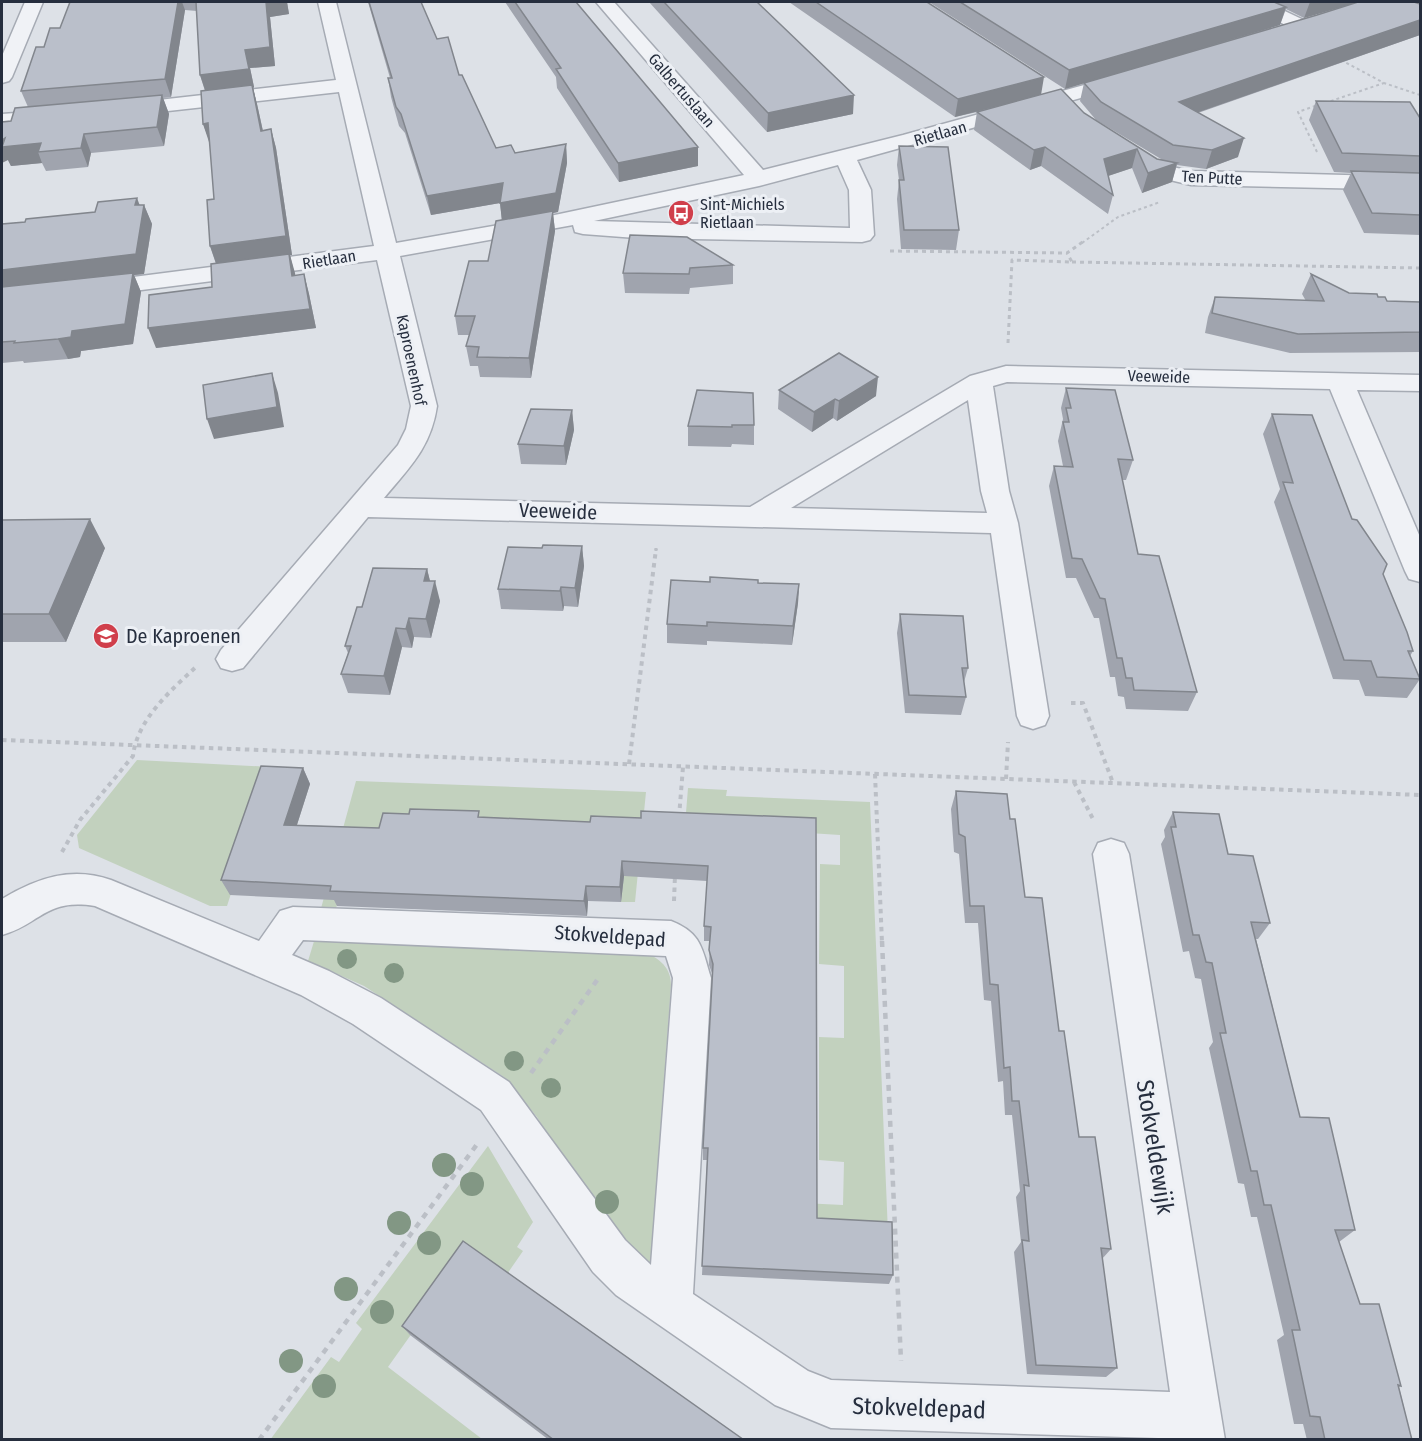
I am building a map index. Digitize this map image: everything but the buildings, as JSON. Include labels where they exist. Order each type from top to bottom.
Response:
[{"type":"street","points":[[2,77],[34,2]]},
{"type":"street","name":"Kaproenenhof","points":[[232,659],[410,449],[424,416],[424,406],[327,2]]},
{"type":"street","name":"Galbertuslaan","points":[[605,2],[759,179]]},
{"type":"street","points":[[1253,2],[1289,31],[1325,20]]},
{"type":"street","name":"Rietlaan","points":[[66,292],[387,250],[547,224],[759,179],[1069,105],[1142,75]]},
{"type":"street","points":[[105,112],[347,85]]},
{"type":"street","points":[[1044,86],[1069,105]]},
{"type":"street","points":[[2,120],[72,115]]},
{"type":"street","name":"Ten Putte","points":[[1114,143],[1155,168],[1170,174],[1201,178],[1420,184]]},
{"type":"street","points":[[846,159],[860,190],[862,235]]},
{"type":"street","name":"Rietlaan","points":[[547,224],[636,231],[862,235]]},
{"type":"street","points":[[755,517],[992,378],[995,491],[1004,523],[1033,716]]},
{"type":"street","name":"Veeweide","points":[[992,378],[1340,381],[1420,384]]},
{"type":"street","points":[[1340,381],[1420,571]]},
{"type":"street","name":"Veeweide","points":[[361,507],[1004,523]]},
{"type":"street","name":"Stokveldewijk","points":[[1111,854],[1199,1428]]},
{"type":"street","name":"Stokveldepad","points":[[2,920],[29,901],[52,890],[78,887],[98,891],[315,983],[367,1011],[447,1061],[495,1096],[609,1256],[632,1279],[792,1388],[831,1404],[1199,1428]]},
{"type":"street","name":"Stokveldepad","points":[[266,962],[293,923],[671,938],[682,946],[692,978],[670,1306]]},
{"type":"path","points":[[1289,31],[1383,83],[1420,95]]},
{"type":"path","points":[[1331,181],[1298,112],[1383,83]]},
{"type":"path","points":[[862,235],[885,251],[1068,253],[1118,217],[1193,189],[1201,178]]},
{"type":"path","points":[[1068,253],[1072,262]]},
{"type":"path","points":[[992,378],[1012,260],[1420,268]]},
{"type":"path","points":[[629,764],[660,514]]},
{"type":"path","points":[[52,890],[62,850],[80,820],[133,756],[132,745],[139,730],[195,667],[232,659]]},
{"type":"path","points":[[2,740],[1420,795]]},
{"type":"path","points":[[679,824],[682,767]]},
{"type":"path","points":[[875,774],[903,1408]]},
{"type":"path","points":[[1074,782],[1111,854]]},
{"type":"path","points":[[671,938],[676,869]]},
{"type":"path","points":[[259,1440],[604,972]]},
{"type":"green space","points":[[137,760],[272,767],[227,906],[210,906],[79,848],[77,835]]},
{"type":"green space","points":[[356,781],[646,792],[635,902],[621,902],[628,834],[354,843],[335,912],[320,912]]},
{"type":"green space","points":[[688,788],[727,790],[726,796],[870,802],[888,1233],[719,1199],[843,1205],[844,1162],[819,1160],[819,1037],[844,1038],[844,966],[819,964],[820,864],[840,865],[840,835],[685,825]]},
{"type":"green space","points":[[315,938],[649,954],[662,963],[669,974],[671,985],[651,1263],[632,1248],[576,1182],[537,1117],[504,1077],[364,986],[308,961]]},
{"type":"green space","points":[[488,1146],[533,1222],[517,1247],[523,1251],[505,1277],[469,1253],[388,1367],[482,1439],[270,1440],[331,1357],[339,1362],[362,1329],[356,1323]]},
{"type":"place","name":"Sint-Michiels Rietlaan","points":[[681,213]]},
{"type":"place","name":"De Kaproenen","points":[[106,636]]}]
